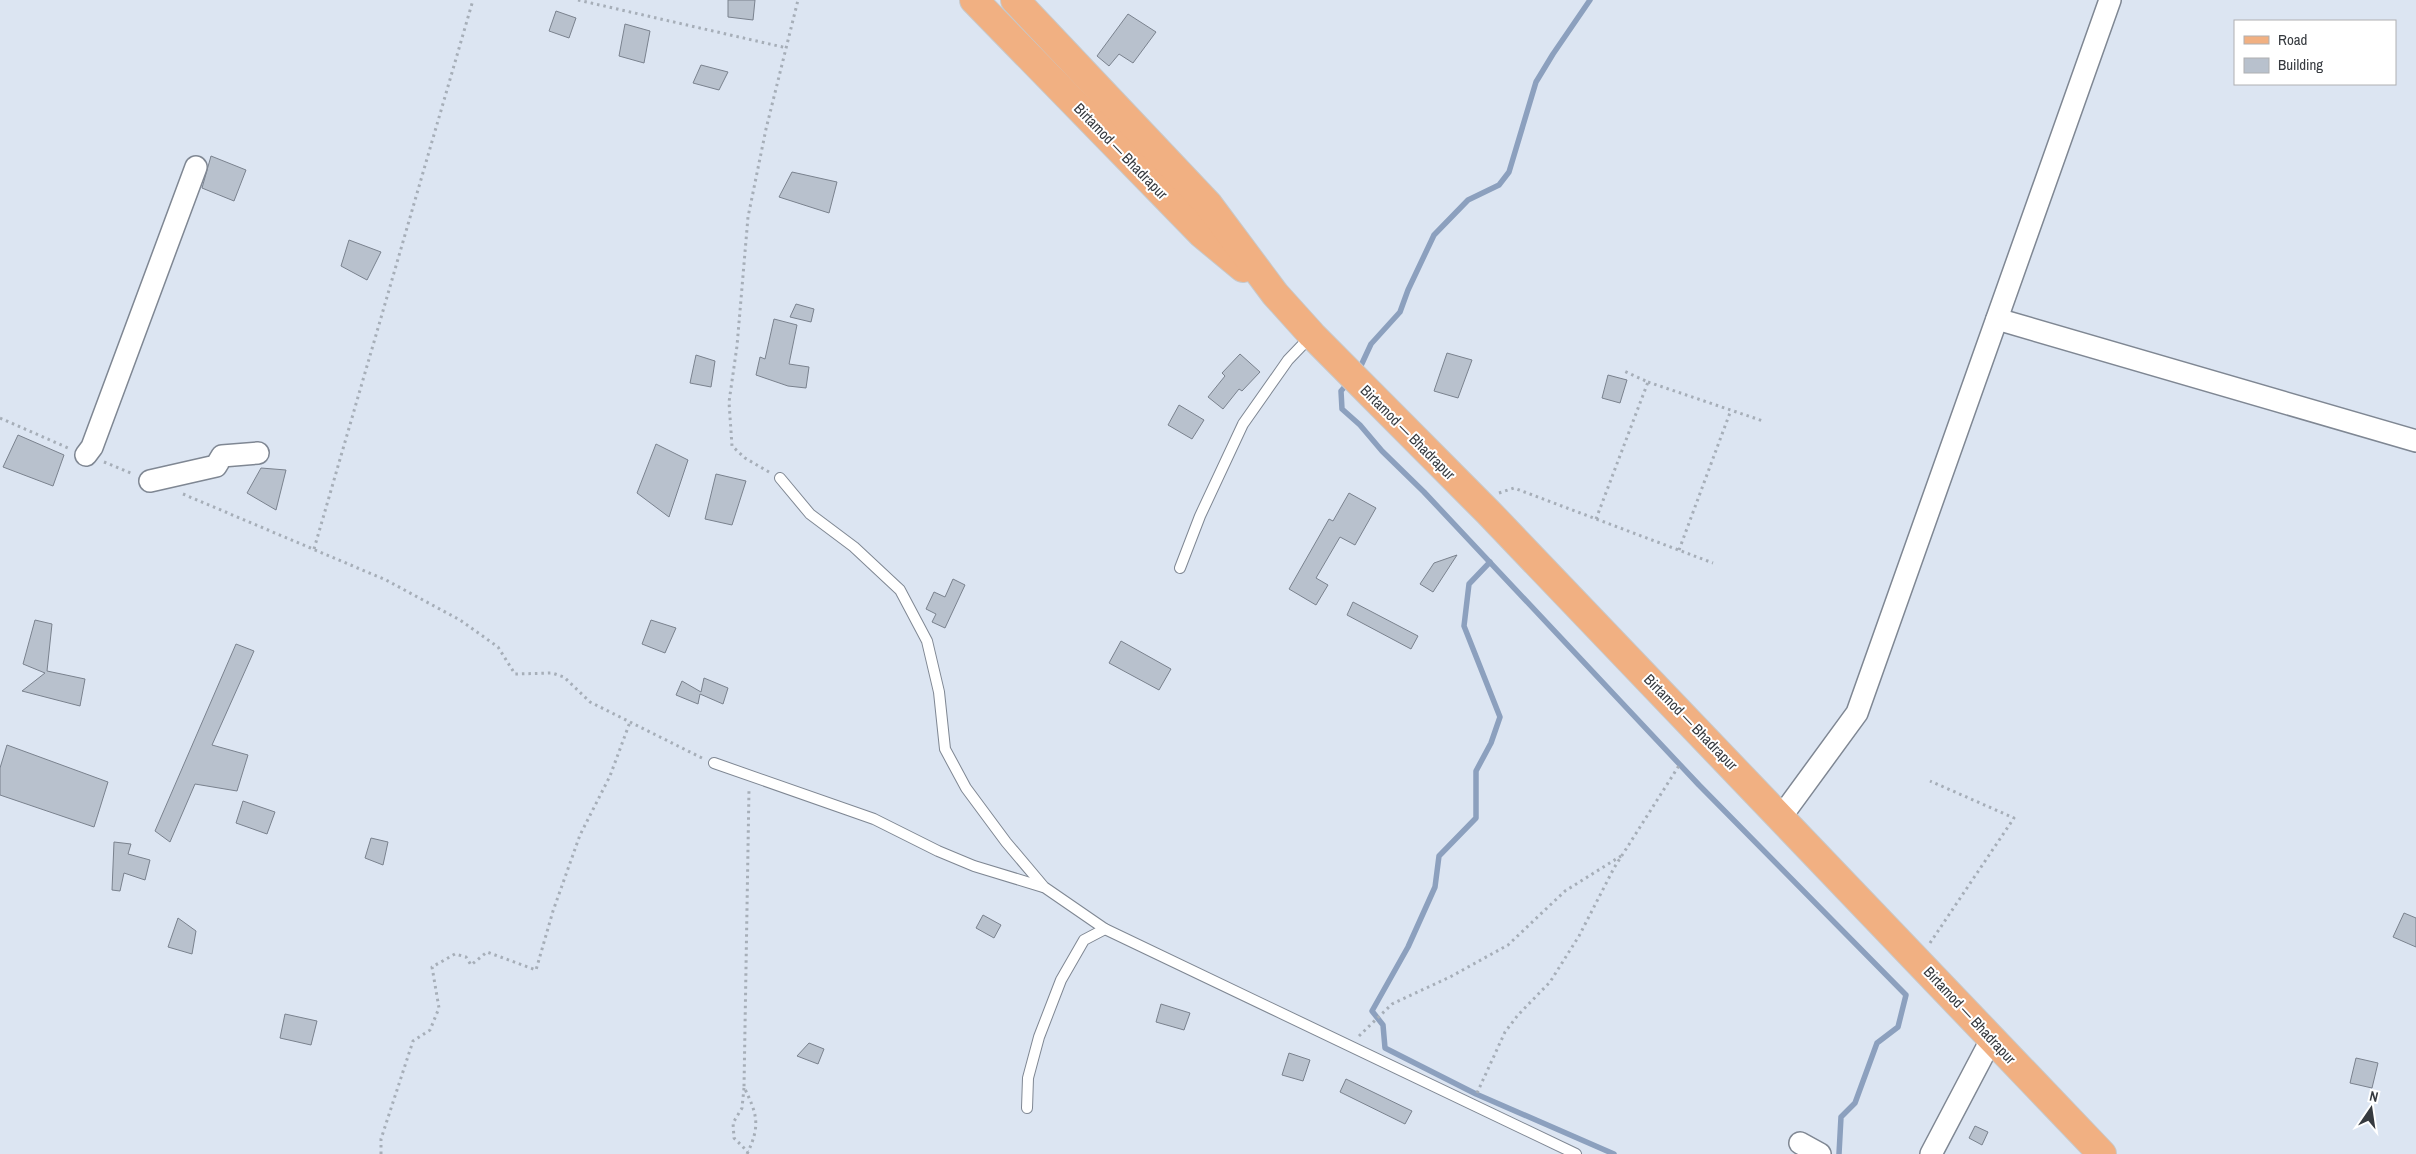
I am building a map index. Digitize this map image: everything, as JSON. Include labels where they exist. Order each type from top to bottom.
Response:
[{"type":"main road","name":"Birtamod — Bhadrapur","points":[[974,0],[1202,234],[1275,294]]},
{"type":"main road","name":"Birtamod — Bhadrapur","points":[[1015,0],[1208,204],[1275,294],[1312,335],[1477,501],[2102,1154]]},
{"type":"street","points":[[1781,817],[1857,713],[2110,0]]},
{"type":"street","points":[[86,455],[92,447],[196,167]]},
{"type":"street","points":[[1997,319],[2416,441]]},
{"type":"street","points":[[150,481],[216,466],[222,456],[258,453]]},
{"type":"street","points":[[1931,1154],[1992,1038]]},
{"type":"street","points":[[1800,1142],[1820,1154]]},
{"type":"lane","points":[[1180,568],[1200,516],[1243,424],[1288,360],[1312,335]]},
{"type":"lane","points":[[780,478],[810,514],[854,547],[900,590],[927,641],[939,692],[945,749],[966,788],[1006,842],[1044,887],[1105,929],[1576,1154]]},
{"type":"lane","points":[[714,763],[874,819],[938,851],[974,866],[1044,887]]},
{"type":"lane","points":[[1027,1108],[1028,1078],[1039,1036],[1061,980],[1084,940],[1105,929]]},
{"type":"path","points":[[314,549],[474,0]]},
{"type":"path","points":[[578,0],[787,48]]},
{"type":"path","points":[[780,478],[745,458],[732,446],[729,402],[737,346],[748,217],[766,129],[798,0]]},
{"type":"path","points":[[1624,371],[1648,382],[1764,422]]},
{"type":"path","points":[[1596,519],[1648,382]]},
{"type":"path","points":[[1679,550],[1731,410]]},
{"type":"path","points":[[0,418],[386,580],[460,620],[498,648],[515,674],[552,672],[564,678],[590,702],[683,750],[714,763]]},
{"type":"path","points":[[1477,501],[1514,488],[1713,563]]},
{"type":"path","points":[[381,1154],[380,1139],[413,1041],[430,1030],[439,1008],[432,966],[455,954],[466,957],[471,965],[487,952],[536,970],[553,911],[580,836],[610,776],[630,722]]},
{"type":"path","points":[[1471,1104],[1504,1032],[1550,982],[1579,936],[1622,856],[1680,764]]},
{"type":"path","points":[[744,1087],[755,1109],[756,1132],[748,1153],[734,1138],[733,1122],[742,1108],[744,1087],[749,775]]},
{"type":"path","points":[[1918,960],[2014,818],[1930,781]]},
{"type":"path","points":[[1349,1045],[1392,1004],[1450,977],[1508,945],[1565,891],[1622,856]]},
{"type":"building","points":[[728,0],[755,0],[753,20],[728,17]]},
{"type":"building","points":[[556,11],[576,18],[569,38],[549,31]]},
{"type":"building","points":[[1128,14],[1156,32],[1133,63],[1119,54],[1109,66],[1097,56]]},
{"type":"building","points":[[625,24],[650,31],[644,63],[619,56]]},
{"type":"building","points":[[701,65],[728,72],[719,90],[693,83]]},
{"type":"building","points":[[211,156],[246,170],[234,201],[202,188]]},
{"type":"building","points":[[792,172],[837,182],[829,213],[779,197]]},
{"type":"building","points":[[349,240],[381,252],[367,280],[341,266]]},
{"type":"building","points":[[796,304],[814,309],[811,322],[790,317]]},
{"type":"building","points":[[774,319],[797,325],[789,364],[809,367],[806,388],[788,386],[756,375],[760,357],[765,359]]},
{"type":"building","points":[[1447,353],[1472,360],[1458,398],[1434,391]]},
{"type":"building","points":[[1240,354],[1260,372],[1242,391],[1239,389],[1223,409],[1208,397],[1225,376],[1222,373]]},
{"type":"building","points":[[696,355],[715,361],[711,387],[690,383]]},
{"type":"building","points":[[1608,375],[1627,380],[1620,403],[1602,398]]},
{"type":"building","points":[[1179,405],[1204,420],[1192,439],[1168,425]]},
{"type":"building","points":[[18,435],[64,455],[53,486],[3,467]]},
{"type":"building","points":[[656,444],[688,460],[669,517],[637,493]]},
{"type":"building","points":[[261,468],[286,470],[276,510],[247,493]]},
{"type":"building","points":[[716,474],[746,481],[732,525],[705,519]]},
{"type":"building","points":[[1349,493],[1376,508],[1355,545],[1340,537],[1316,578],[1328,585],[1316,605],[1289,589],[1329,519],[1333,521]]},
{"type":"building","points":[[1457,555],[1433,592],[1420,584],[1434,563]]},
{"type":"building","points":[[953,579],[965,585],[945,628],[932,622],[936,614],[926,609],[934,592],[945,597]]},
{"type":"building","points":[[1353,602],[1418,636],[1411,649],[1347,615]]},
{"type":"building","points":[[35,620],[52,624],[47,671],[85,679],[80,706],[22,691],[45,673],[23,664]]},
{"type":"building","points":[[651,620],[676,628],[665,653],[642,644]]},
{"type":"building","points":[[1121,641],[1171,669],[1159,690],[1109,663]]},
{"type":"building","points":[[236,644],[254,651],[212,745],[248,755],[237,791],[195,784],[170,842],[155,831]]},
{"type":"building","points":[[704,678],[728,688],[723,704],[700,694],[698,704],[676,695],[682,681],[701,692]]},
{"type":"building","points":[[7,745],[108,782],[94,827],[0,795],[0,768]]},
{"type":"building","points":[[243,801],[275,812],[267,834],[236,823]]},
{"type":"building","points":[[371,838],[388,842],[383,865],[365,858]]},
{"type":"building","points":[[114,842],[131,844],[128,854],[150,860],[145,880],[124,873],[120,891],[112,890]]},
{"type":"building","points":[[2404,913],[2416,918],[2416,947],[2393,937]]},
{"type":"building","points":[[983,915],[1001,925],[994,938],[976,928]]},
{"type":"building","points":[[178,918],[196,931],[192,954],[168,947]]},
{"type":"building","points":[[1161,1004],[1190,1013],[1184,1030],[1156,1022]]},
{"type":"building","points":[[285,1014],[317,1021],[311,1045],[280,1038]]},
{"type":"building","points":[[809,1043],[824,1049],[818,1064],[797,1056]]},
{"type":"building","points":[[1289,1053],[1310,1060],[1303,1081],[1282,1075]]},
{"type":"building","points":[[2356,1058],[2378,1063],[2372,1088],[2350,1083]]},
{"type":"building","points":[[1346,1079],[1412,1111],[1405,1124],[1340,1092]]},
{"type":"building","points":[[1975,1126],[1988,1132],[1982,1145],[1969,1138]]},
{"type":"waterway","points":[[1358,372],[1371,344],[1400,312],[1408,290],[1434,235],[1468,200],[1499,185],[1509,172],[1536,82],[1590,0]]},
{"type":"waterway","points":[[1349,382],[1341,391],[1342,409],[1360,425],[1382,451],[1424,492],[1699,785],[1906,995],[1898,1027],[1877,1043],[1855,1103],[1841,1117],[1839,1154]]},
{"type":"waterway","points":[[1490,562],[1469,584],[1464,626],[1500,717],[1491,743],[1476,771],[1476,818],[1439,856],[1435,887],[1408,947],[1372,1011],[1383,1025],[1385,1048],[1476,1094],[1614,1154]]}]
